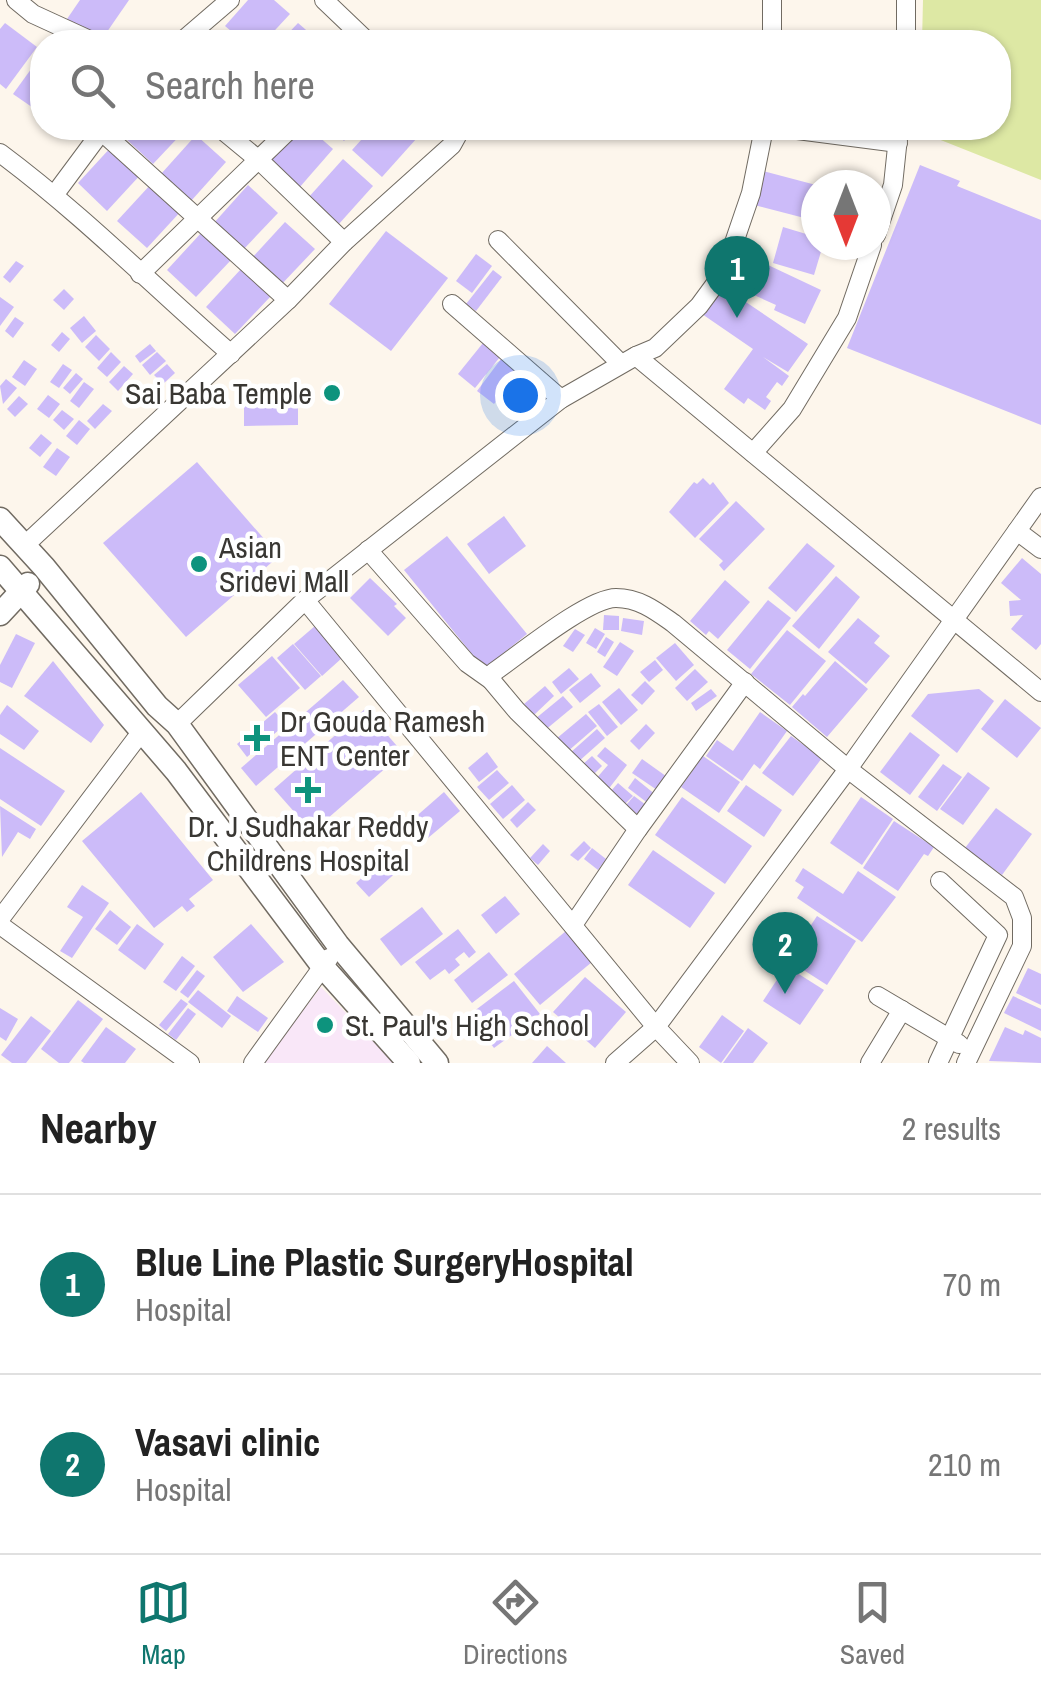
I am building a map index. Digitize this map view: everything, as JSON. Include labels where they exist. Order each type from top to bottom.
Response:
[{"type":"street","points":[[16,0],[32,14],[67,30]]},
{"type":"street","points":[[195,30],[230,0]]},
{"type":"street","points":[[324,0],[355,30]]},
{"type":"street","points":[[772,0],[772,30]]},
{"type":"street","points":[[906,0],[906,30]]},
{"type":"street","points":[[55,194],[94,140]]},
{"type":"street","points":[[114,140],[288,300]]},
{"type":"street","points":[[235,140],[344,242]]},
{"type":"street","points":[[140,274],[279,140]]},
{"type":"street","points":[[24,546],[455,140]]},
{"type":"street","points":[[177,724],[305,600],[562,399],[656,348],[699,306],[724,272],[752,193],[762,140]]},
{"type":"street","points":[[891,193],[898,140]]},
{"type":"street","points":[[0,153],[55,194],[231,354]]},
{"type":"street","points":[[498,240],[628,360],[754,453],[1041,692]]},
{"type":"street","points":[[754,453],[792,408],[847,318],[867,260]]},
{"type":"street","points":[[452,304],[562,399]]},
{"type":"street","points":[[615,1063],[656,1027],[848,769],[1041,497]]},
{"type":"street","points":[[0,520],[44,566],[177,724],[338,946],[437,1063]]},
{"type":"street","points":[[1017,531],[1041,549]]},
{"type":"street","points":[[368,550],[467,663],[491,680],[517,711],[638,829]]},
{"type":"street","points":[[0,614],[44,566]]},
{"type":"street","points":[[0,567],[176,771],[323,966],[409,1063]]},
{"type":"street","points":[[491,680],[494,672],[600,600],[618,598],[645,604],[1014,897],[1022,918],[1022,946],[969,1058],[951,1040],[878,996]]},
{"type":"street","points":[[305,600],[656,1027],[690,1063]]},
{"type":"street","points":[[573,926],[745,682]]},
{"type":"street","points":[[142,731],[0,922],[190,1063]]},
{"type":"street","points":[[938,1063],[998,935],[940,881]]},
{"type":"street","points":[[254,1063],[338,946]]},
{"type":"street","points":[[870,1063],[902,1010]]},
{"type":"shaded area","name":"St. Paul's High School","points":[[321,987],[394,1063],[263,1063]]},
{"type":"green space","points":[[923,0],[1041,0],[1041,180],[941,140],[1011,140],[1011,30],[922,30]]},
{"type":"building","points":[[80,0],[129,0],[108,30],[83,30],[67,19]]},
{"type":"building","points":[[248,0],[274,0],[290,14],[275,30],[230,30],[225,26]]},
{"type":"building","points":[[5,23],[30,42],[30,56],[6,89],[0,84],[0,29]]},
{"type":"building","points":[[30,71],[30,106],[13,94]]},
{"type":"building","points":[[127,140],[176,140],[153,164]]},
{"type":"building","points":[[192,140],[202,140],[226,162],[191,201],[161,174]]},
{"type":"building","points":[[288,140],[323,140],[333,149],[299,188],[269,162]]},
{"type":"building","points":[[361,140],[415,140],[382,177],[352,150]]},
{"type":"building","points":[[113,145],[143,172],[107,211],[78,183]]},
{"type":"building","points":[[343,159],[373,186],[338,225],[308,198]]},
{"type":"building","points":[[920,165],[960,181],[957,186],[1041,220],[1041,425],[847,348],[882,260],[891,260],[891,238]]},
{"type":"building","points":[[763,171],[801,181],[801,217],[754,205]]},
{"type":"building","points":[[152,183],[182,210],[147,248],[117,221]]},
{"type":"building","points":[[248,185],[278,213],[242,251],[213,224]]},
{"type":"building","points":[[285,222],[315,249],[279,287],[250,260]]},
{"type":"building","points":[[783,227],[801,232],[801,260],[818,260],[814,275],[773,263]]},
{"type":"building","points":[[386,231],[448,278],[391,351],[329,304]]},
{"type":"building","points":[[202,232],[232,259],[196,297],[167,270]]},
{"type":"building","points":[[476,254],[492,266],[472,293],[456,281]]},
{"type":"building","points":[[16,261],[24,266],[10,283],[3,277]]},
{"type":"building","points":[[768,265],[821,290],[805,324],[774,310],[776,305],[754,295]]},
{"type":"building","points":[[241,269],[271,296],[235,334],[206,307]]},
{"type":"building","points":[[493,270],[502,277],[476,311],[466,304]]},
{"type":"building","points":[[722,286],[808,344],[788,372],[763,357],[789,376],[782,386],[777,382],[766,397],[771,401],[765,410],[748,398],[744,404],[724,389],[753,349],[702,314]]},
{"type":"building","points":[[64,289],[74,299],[64,310],[53,300]]},
{"type":"building","points":[[0,297],[14,307],[0,326]]},
{"type":"building","points":[[84,316],[96,331],[82,343],[70,328]]},
{"type":"building","points":[[15,317],[24,323],[13,338],[5,331]]},
{"type":"building","points":[[62,332],[70,339],[59,352],[51,345]]},
{"type":"building","points":[[96,335],[110,349],[99,361],[85,347]]},
{"type":"building","points":[[483,343],[500,357],[475,388],[458,374]]},
{"type":"building","points":[[150,344],[156,351],[140,363],[135,356]]},
{"type":"building","points":[[111,352],[121,362],[107,377],[97,368]]},
{"type":"building","points":[[157,352],[166,361],[150,375],[142,365]]},
{"type":"building","points":[[501,359],[518,372],[494,404],[477,391]]},
{"type":"building","points":[[24,360],[37,369],[25,386],[12,377]]},
{"type":"building","points":[[63,364],[72,370],[59,388],[50,382]]},
{"type":"building","points":[[167,364],[175,373],[163,384],[154,375]]},
{"type":"building","points":[[124,366],[133,374],[118,391],[109,382]]},
{"type":"building","points":[[76,373],[83,379],[70,394],[63,388]]},
{"type":"building","points":[[6,379],[17,388],[3,404],[0,386]]},
{"type":"building","points":[[84,382],[94,389],[79,408],[70,401]]},
{"type":"building","points":[[244,388],[298,388],[298,425],[244,426]]},
{"type":"building","points":[[48,395],[60,404],[49,418],[37,409]]},
{"type":"building","points":[[19,396],[28,404],[15,417],[7,409]]},
{"type":"building","points":[[103,404],[112,411],[95,429],[87,421]]},
{"type":"building","points":[[62,410],[74,419],[64,430],[53,420]]},
{"type":"building","points":[[79,420],[90,429],[77,445],[66,436]]},
{"type":"building","points":[[41,434],[52,443],[40,457],[29,448]]},
{"type":"building","points":[[57,448],[70,457],[56,476],[43,467]]},
{"type":"building","name":"Asian Sridevi Mall","points":[[197,462],[279,556],[186,637],[103,543]]},
{"type":"building","points":[[703,478],[710,485],[713,482],[729,503],[695,538],[669,512],[694,482],[697,484]]},
{"type":"building","points":[[736,501],[765,529],[724,571],[719,565],[723,561],[699,539]]},
{"type":"building","points":[[504,516],[526,546],[489,574],[467,544]]},
{"type":"building","points":[[447,536],[527,634],[484,669],[404,570]]},
{"type":"building","points":[[807,543],[835,566],[796,612],[768,588]]},
{"type":"building","points":[[1022,558],[1041,574],[1041,644],[1036,650],[1011,629],[1023,615],[1010,616],[1009,601],[1021,600],[1001,583]]},
{"type":"building","points":[[836,576],[860,597],[819,649],[792,626]]},
{"type":"building","points":[[370,578],[406,618],[388,636],[350,598]]},
{"type":"building","points":[[725,580],[750,602],[718,639],[709,631],[706,635],[690,621]]},
{"type":"building","points":[[768,600],[791,618],[750,669],[727,650]]},
{"type":"building","points":[[604,615],[619,616],[619,630],[603,630]]},
{"type":"building","points":[[623,618],[644,621],[642,635],[621,631]]},
{"type":"building","points":[[858,618],[880,636],[874,643],[890,656],[866,684],[828,652]]},
{"type":"building","points":[[315,626],[342,658],[322,676],[294,644]]},
{"type":"building","points":[[595,628],[605,634],[596,649],[586,643]]},
{"type":"building","points":[[575,629],[585,635],[573,652],[563,646]]},
{"type":"building","points":[[787,630],[826,661],[790,705],[751,674]]},
{"type":"building","points":[[16,634],[35,643],[12,688],[0,682],[0,665]]},
{"type":"building","points":[[606,637],[614,642],[605,657],[597,652]]},
{"type":"building","points":[[620,642],[634,651],[617,676],[603,667]]},
{"type":"building","points":[[675,643],[694,665],[676,681],[656,658]]},
{"type":"building","points":[[293,644],[321,676],[305,690],[277,658]]},
{"type":"building","points":[[272,656],[300,688],[266,717],[238,685]]},
{"type":"building","points":[[655,660],[663,670],[649,682],[640,672]]},
{"type":"building","points":[[53,661],[104,725],[91,743],[24,696]]},
{"type":"building","points":[[835,661],[868,689],[827,737],[792,707]]},
{"type":"building","points":[[569,668],[579,679],[561,694],[552,682]]},
{"type":"building","points":[[695,669],[708,682],[687,701],[675,688]]},
{"type":"building","points":[[591,673],[601,686],[580,703],[569,690]]},
{"type":"building","points":[[343,680],[359,697],[256,786],[241,768]]},
{"type":"building","points":[[645,681],[655,691],[642,705],[631,695]]},
{"type":"building","points":[[545,686],[554,696],[534,715],[524,704]]},
{"type":"building","points":[[619,688],[638,710],[621,725],[602,702]]},
{"type":"building","points":[[711,689],[717,696],[696,711],[691,703]]},
{"type":"building","points":[[979,689],[994,701],[957,753],[911,716],[928,694]]},
{"type":"building","points":[[563,696],[573,707],[544,731],[535,719]]},
{"type":"building","points":[[1005,699],[1041,728],[1017,758],[981,729]]},
{"type":"building","points":[[599,704],[618,727],[607,736],[588,712]]},
{"type":"building","points":[[7,705],[39,731],[24,750],[0,734],[0,715]]},
{"type":"building","points":[[365,709],[403,753],[312,832],[274,789]]},
{"type":"building","points":[[275,712],[286,724],[247,757],[237,744]]},
{"type":"building","points":[[760,712],[787,731],[760,769],[754,764],[742,781],[706,756],[717,740],[733,751]]},
{"type":"building","points":[[586,714],[597,726],[567,752],[556,739]]},
{"type":"building","points":[[646,724],[655,733],[639,750],[630,741]]},
{"type":"building","points":[[597,729],[605,738],[578,762],[570,753]]},
{"type":"building","points":[[910,732],[940,755],[910,795],[880,772]]},
{"type":"building","points":[[791,736],[822,758],[793,796],[762,773]]},
{"type":"building","points":[[605,747],[627,765],[607,791],[595,780],[608,765],[597,756]]},
{"type":"building","points":[[0,748],[65,791],[41,826],[0,799]]},
{"type":"building","points":[[487,752],[498,767],[479,782],[468,768]]},
{"type":"building","points":[[592,756],[602,766],[592,776],[582,765]]},
{"type":"building","points":[[703,756],[740,782],[719,813],[681,787]]},
{"type":"building","points":[[642,759],[670,779],[660,792],[632,773]]},
{"type":"building","points":[[943,764],[962,777],[937,811],[918,797]]},
{"type":"building","points":[[497,770],[509,783],[489,800],[477,787]]},
{"type":"building","points":[[968,772],[990,788],[963,825],[940,809]]},
{"type":"building","points":[[635,778],[656,795],[649,804],[628,788]]},
{"type":"building","points":[[618,783],[633,796],[624,805],[610,792]]},
{"type":"building","points":[[512,785],[525,800],[503,819],[490,804]]},
{"type":"building","points":[[746,785],[782,810],[764,837],[727,811]]},
{"type":"building","points":[[141,792],[213,880],[189,899],[195,906],[187,912],[182,906],[154,928],[82,841]]},
{"type":"building","points":[[444,792],[460,811],[428,838],[412,820]]},
{"type":"building","points":[[634,796],[646,805],[638,815],[626,805]]},
{"type":"building","points":[[682,797],[752,846],[725,884],[655,835]]},
{"type":"building","points":[[861,797],[893,819],[862,865],[830,843]]},
{"type":"building","points":[[528,802],[536,810],[517,828],[510,820]]},
{"type":"building","points":[[0,806],[36,829],[30,839],[18,832],[2,857]]},
{"type":"building","points":[[996,808],[1032,834],[1002,875],[965,848]]},
{"type":"building","points":[[894,821],[934,847],[928,856],[924,854],[898,891],[863,868]]},
{"type":"building","points":[[584,841],[591,848],[578,861],[570,855]]},
{"type":"building","points":[[543,844],[550,851],[538,865],[530,858]]},
{"type":"building","points":[[592,848],[606,859],[598,870],[584,859]]},
{"type":"building","points":[[653,850],[715,893],[690,928],[628,885]]},
{"type":"building","points":[[389,853],[402,867],[369,897],[356,883]]},
{"type":"building","points":[[803,868],[843,894],[858,871],[896,897],[862,942],[797,898],[804,887],[795,881]]},
{"type":"building","points":[[82,885],[109,903],[72,958],[60,951],[83,917],[67,907]]},
{"type":"building","points":[[505,896],[520,914],[496,934],[481,915]]},
{"type":"building","points":[[422,907],[443,934],[401,966],[380,939]]},
{"type":"building","points":[[110,910],[131,927],[117,945],[95,929]]},
{"type":"building","points":[[817,916],[856,941],[827,985],[788,960]]},
{"type":"building","points":[[137,924],[164,944],[145,970],[118,950]]},
{"type":"building","points":[[251,924],[284,962],[243,992],[213,957]]},
{"type":"building","points":[[458,929],[476,952],[469,958],[464,952],[455,959],[460,965],[449,974],[445,969],[430,980],[415,962]]},
{"type":"building","points":[[566,931],[592,962],[540,1005],[514,974]]},
{"type":"building","points":[[489,952],[508,975],[472,1003],[454,980]]},
{"type":"building","points":[[182,956],[195,966],[176,991],[163,982]]},
{"type":"building","points":[[786,966],[824,990],[800,1025],[763,1001]]},
{"type":"building","points":[[1028,968],[1041,974],[1041,1005],[1016,993]]},
{"type":"building","points":[[197,970],[205,976],[188,998],[180,992]]},
{"type":"building","points":[[585,977],[626,1012],[595,1048],[553,1012]]},
{"type":"building","points":[[514,981],[540,1014],[494,1048],[469,1015]]},
{"type":"building","points":[[198,990],[231,1016],[222,1028],[188,1002]]},
{"type":"building","points":[[237,996],[268,1018],[258,1032],[227,1011]]},
{"type":"building","points":[[1013,996],[1041,1009],[1041,1031],[1004,1013]]},
{"type":"building","points":[[181,999],[188,1004],[166,1031],[159,1025]]},
{"type":"building","points":[[78,1000],[103,1019],[69,1063],[59,1063],[41,1049]]},
{"type":"building","points":[[0,1008],[18,1019],[6,1041],[0,1037]]},
{"type":"building","points":[[188,1008],[196,1014],[176,1040],[168,1034]]},
{"type":"building","points":[[722,1015],[744,1031],[721,1063],[699,1047]]},
{"type":"building","points":[[31,1016],[51,1031],[26,1063],[12,1063],[1,1055]]},
{"type":"building","points":[[106,1027],[136,1049],[125,1063],[81,1061]]},
{"type":"building","points":[[1005,1027],[1041,1038],[1041,1063],[989,1061]]},
{"type":"building","points":[[748,1028],[768,1043],[753,1063],[723,1063]]},
{"type":"building","points":[[547,1046],[566,1063],[532,1063]]},
{"type":"place","name":"Blue Line Plastic SurgeryHospital","points":[[737,318]]},
{"type":"place","name":"Sai Baba Temple","points":[[332,393]]},
{"type":"place","name":"Asian Sridevi Mall","points":[[199,564]]},
{"type":"place","name":"Dr Gouda Ramesh ENT Center","points":[[257,738]]},
{"type":"place","name":"Dr. J Sudhakar Reddy Childrens Hospital","points":[[308,790]]},
{"type":"place","name":"Vasavi clinic","points":[[785,994]]},
{"type":"place","name":"St. Paul's High School","points":[[325,1025]]}]
